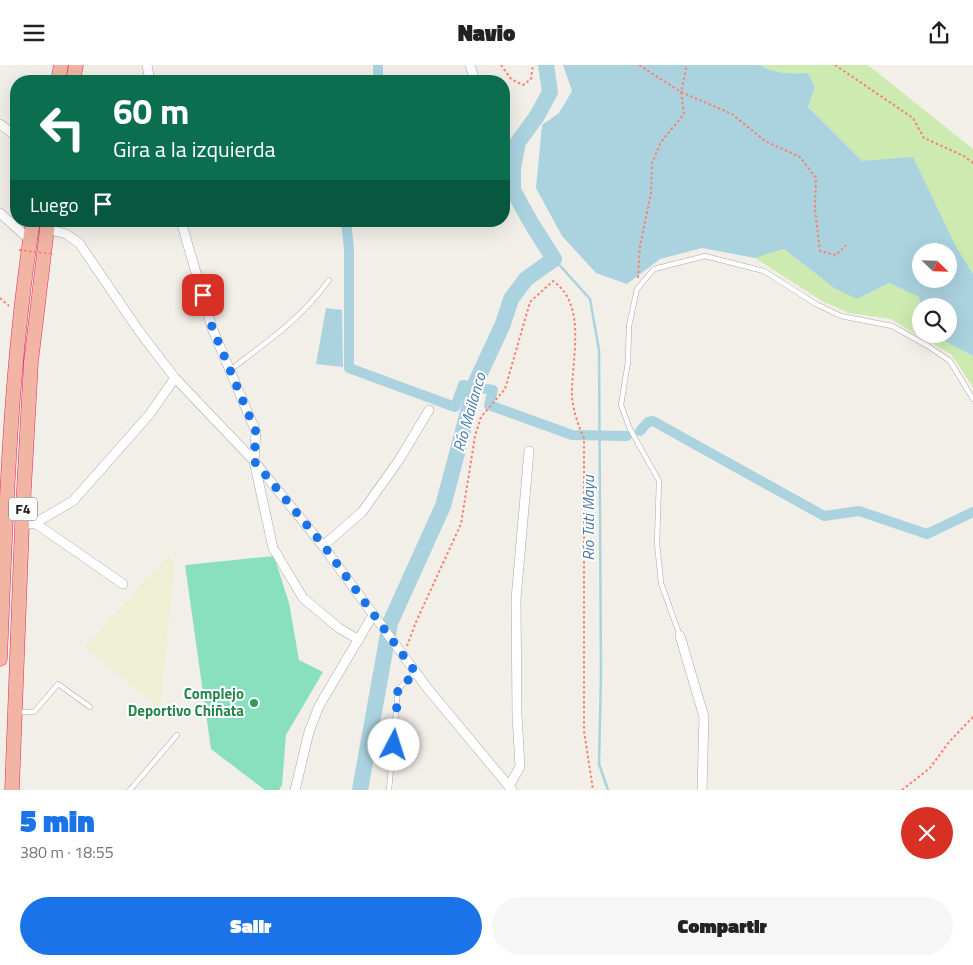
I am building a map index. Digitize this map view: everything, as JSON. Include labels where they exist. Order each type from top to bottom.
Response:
[{"type":"highway","name":"F4","points":[[0,659],[3,514],[16,356],[32,227]]},
{"type":"highway","name":"F4","points":[[12,790],[15,712],[28,524],[31,362],[47,227]]},
{"type":"street","points":[[0,213],[10,222]]},
{"type":"street","points":[[16,227],[30,240]]},
{"type":"street","points":[[51,227],[79,243],[139,331],[175,378],[254,461],[324,546],[416,673],[461,731],[511,788],[520,767],[517,715],[516,599],[529,451]]},
{"type":"street","points":[[183,227],[212,327],[256,432],[254,461],[273,548],[303,598],[339,627],[359,640]]},
{"type":"street","points":[[28,524],[73,501],[149,415],[175,378]]},
{"type":"street","points":[[324,546],[362,512],[399,460],[430,410]]},
{"type":"street","points":[[28,524],[123,583]]},
{"type":"street","points":[[295,790],[309,732],[319,707],[373,615]]},
{"type":"street","points":[[680,636],[704,717],[702,790]]},
{"type":"lane","points":[[680,636],[661,583],[657,543],[659,481],[630,429],[621,405],[628,362],[628,326],[637,289],[654,269],[705,256],[764,271],[816,304],[841,316],[892,326],[928,347],[950,361],[973,399]]},
{"type":"lane","points":[[230,370],[291,323],[314,302],[329,280]]},
{"type":"lane","points":[[389,790],[398,689],[416,673]]},
{"type":"lane","points":[[15,712],[34,712],[58,684],[90,707]]},
{"type":"lane","points":[[130,790],[177,735]]},
{"type":"path","points":[[501,65],[509,75]]},
{"type":"path","points":[[510,76],[524,85],[531,79],[533,65]]},
{"type":"path","points":[[639,65],[681,92],[732,114],[765,141],[800,157],[816,178],[815,209],[820,251],[836,255],[846,245]]},
{"type":"path","points":[[637,289],[640,246],[651,193],[652,163],[661,142],[684,114],[681,92],[687,65]]},
{"type":"path","points":[[835,65],[913,117],[924,138],[964,156],[973,163]]},
{"type":"path","points":[[19,250],[54,254]]},
{"type":"path","points":[[902,790],[930,768],[949,742],[973,717]]},
{"type":"green space","points":[[759,65],[868,65],[973,149],[973,274],[958,250],[958,243],[953,243],[862,161],[808,107],[815,87],[808,73],[783,73]]},
{"type":"green space","points":[[784,249],[834,288],[889,283],[919,297],[912,298],[912,332],[890,319],[849,313],[822,301],[755,258]]},
{"type":"green space","points":[[932,343],[948,343],[973,356],[973,387],[951,354]]},
{"type":"green space","points":[[169,555],[175,564],[160,708],[84,647]]},
{"type":"green space","name":"Complejo Deportivo Chiñata","points":[[274,556],[289,603],[299,660],[323,672],[286,735],[282,785],[279,790],[265,790],[211,749],[185,565]]},
{"type":"water","points":[[563,65],[759,65],[783,73],[808,73],[815,87],[808,107],[862,161],[913,157],[954,243],[912,243],[912,288],[957,288],[958,250],[973,274],[973,356],[948,343],[957,343],[957,298],[919,298],[889,283],[857,299],[834,288],[784,249],[755,258],[702,248],[660,259],[627,284],[596,273],[562,236],[536,188],[542,125],[559,113],[572,91]]},
{"type":"water","points":[[326,308],[342,310],[343,367],[316,364]]},
{"type":"waterway","points":[[378,65],[378,75]]},
{"type":"waterway","name":"Río Mailanco","points":[[360,790],[390,623],[443,506],[476,382],[503,324],[511,299],[526,279],[554,259],[513,190],[513,168],[518,142],[537,116],[550,92],[546,65]]},
{"type":"waterway","points":[[347,227],[349,249],[349,368],[455,407],[463,385],[493,390],[489,405],[572,435],[627,436]]},
{"type":"waterway","name":"Río Tuti Mayu","points":[[554,259],[590,299],[599,350],[601,675],[599,764],[608,790]]},
{"type":"waterway","points":[[640,431],[648,422],[653,421],[824,516],[859,511],[927,534],[973,512]]},
{"type":"place","name":"Complejo Deportivo Chiñata","points":[[254,703]]},
{"type":"route","points":[[203,295],[212,327],[256,432],[254,461],[324,546],[416,673],[398,689],[394,745]]}]
